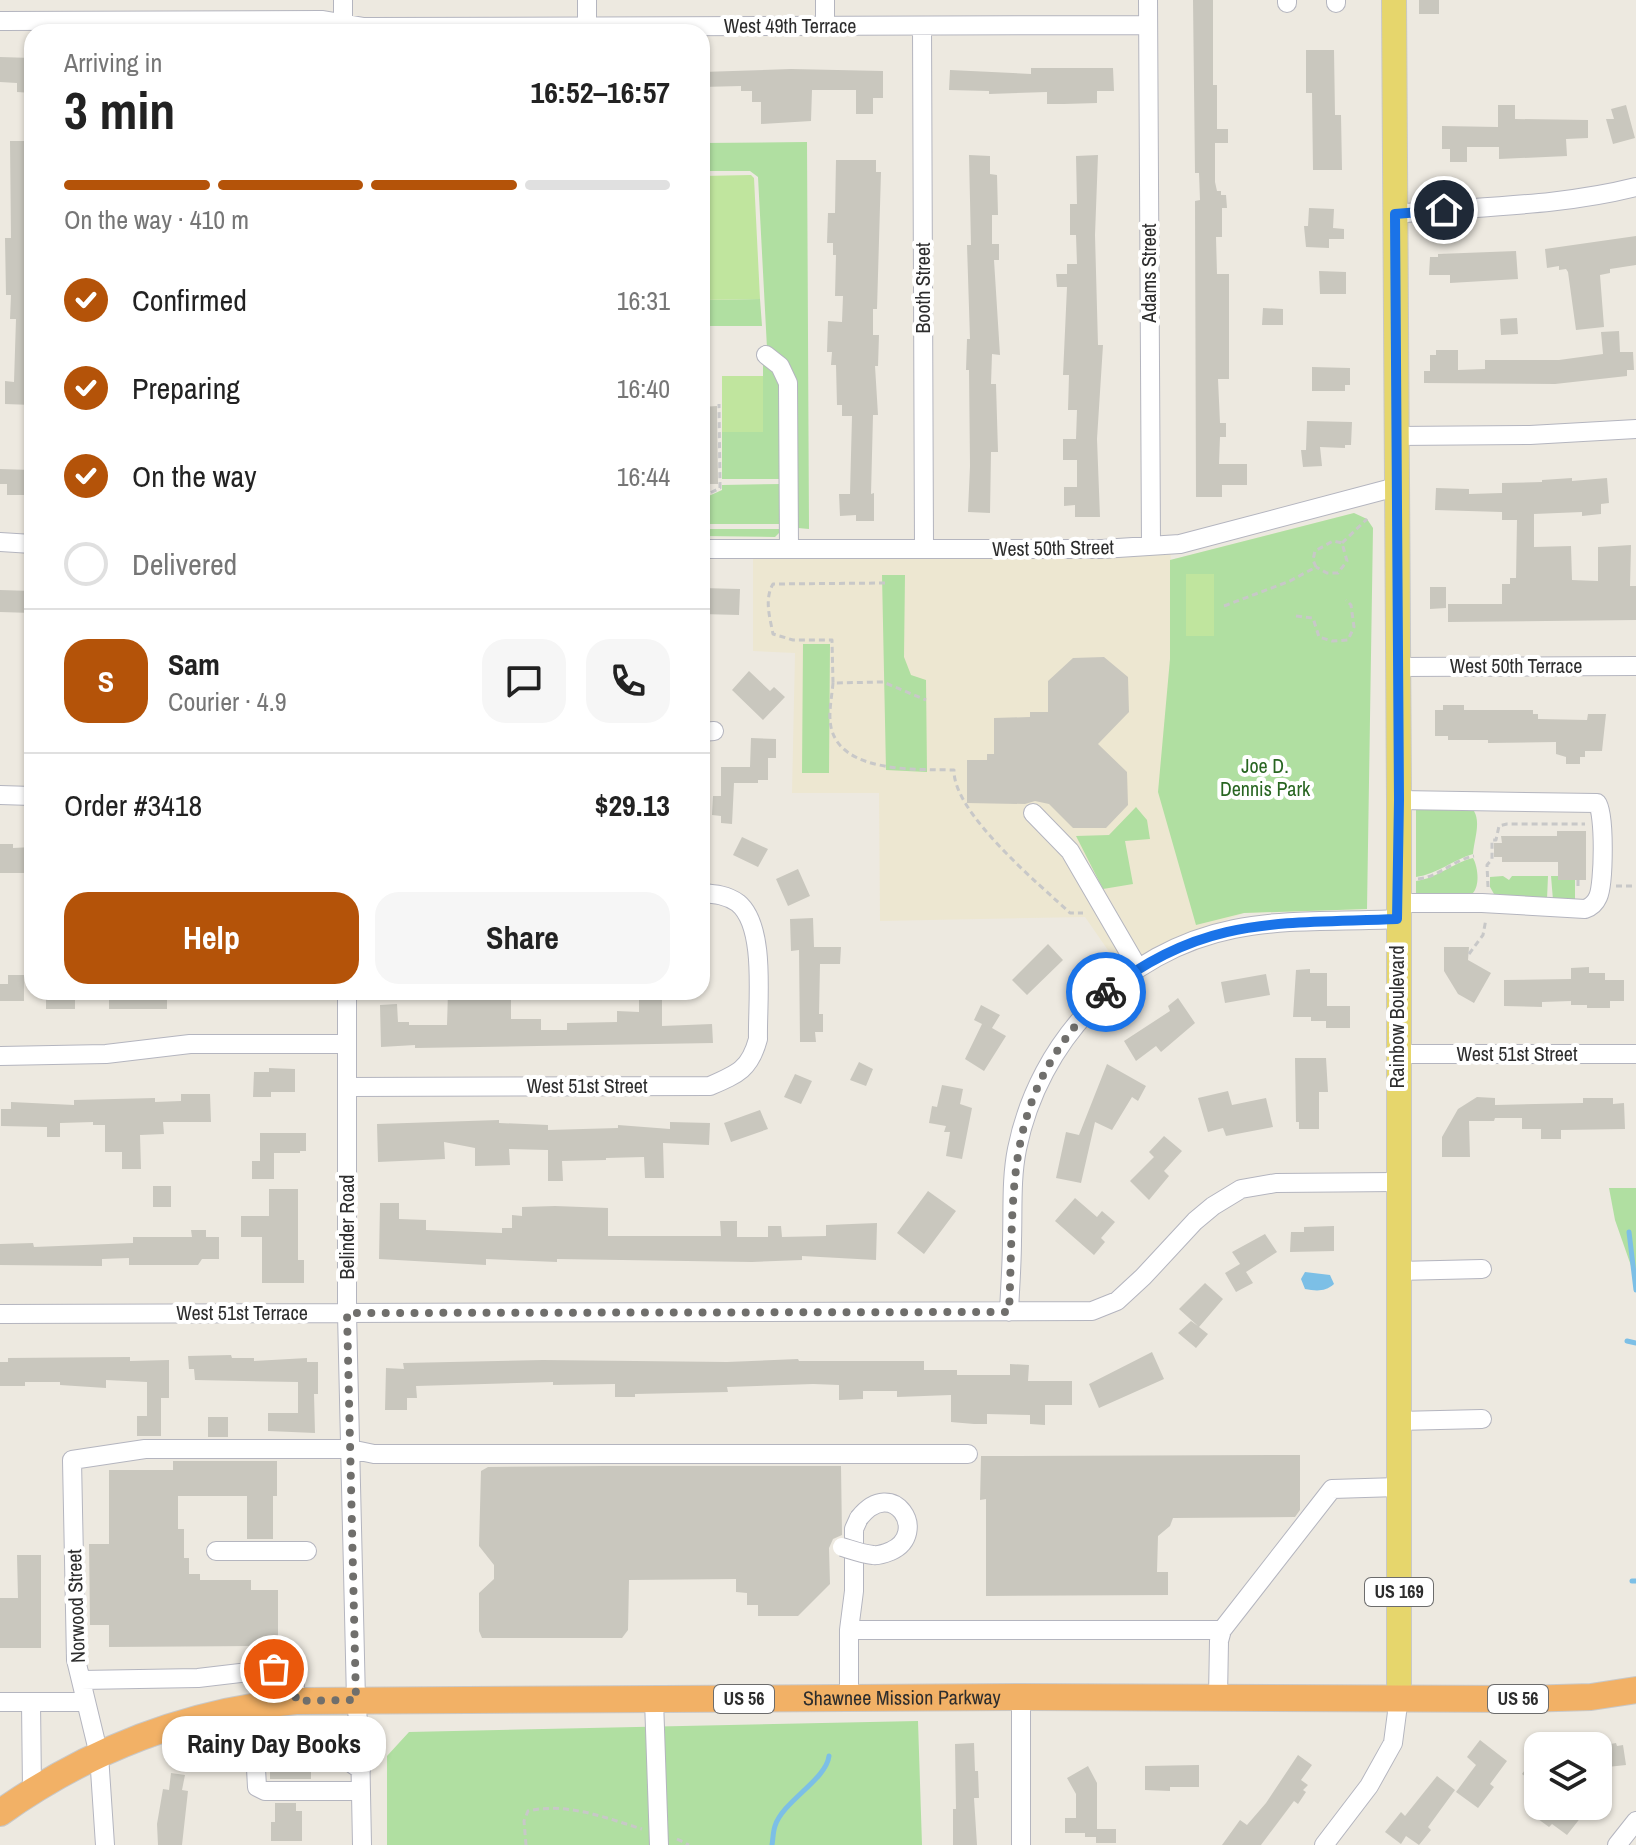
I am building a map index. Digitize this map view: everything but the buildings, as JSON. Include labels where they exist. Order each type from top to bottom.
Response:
[{"type":"highway","name":"Shawnee Mission Parkway","points":[[0,1813],[32,1790],[99,1755],[177,1722],[253,1705],[296,1701],[1021,1697],[1536,1699],[1636,1691]]},
{"type":"main road","name":"Rainbow Boulevard","points":[[1394,0],[1399,800],[1399,1697]]},
{"type":"street","points":[[343,0],[343,24]]},
{"type":"street","points":[[587,0],[587,24]]},
{"type":"street","points":[[825,0],[825,26]]},
{"type":"street","name":"Adams Street","points":[[1148,0],[1151,546]]},
{"type":"street","name":"West 49th Terrace","points":[[182,24],[323,20],[333,24]]},
{"type":"street","name":"West 49th Terrace","points":[[0,21],[38,24]]},
{"type":"street","name":"West 49th Terrace","points":[[710,26],[1148,25]]},
{"type":"street","name":"Booth Street","points":[[922,26],[924,549]]},
{"type":"street","points":[[1395,214],[1568,201],[1636,187]]},
{"type":"street","points":[[766,355],[780,366],[788,383],[789,549]]},
{"type":"street","points":[[1395,436],[1530,435],[1636,429]]},
{"type":"street","name":"West 50th Street","points":[[710,549],[1151,546],[1205,539],[1396,487]]},
{"type":"street","points":[[0,542],[24,544]]},
{"type":"street","name":"West 50th Terrace","points":[[1396,667],[1636,666]]},
{"type":"street","points":[[0,795],[24,796]]},
{"type":"street","points":[[1009,1312],[1013,1173],[1031,1100],[1070,1030],[1106,991],[1138,968],[1189,942],[1232,929],[1482,903],[1585,909],[1599,895],[1601,811],[1597,803],[1399,800]]},
{"type":"street","points":[[1033,813],[1070,851],[1138,968]]},
{"type":"street","name":"West 51st Street","points":[[347,1087],[710,1086],[739,1074],[753,1056],[758,1039],[755,929],[740,904],[723,895],[710,894]]},
{"type":"street","name":"Belinder Road","points":[[347,1000],[347,1313],[362,1845]]},
{"type":"street","points":[[0,1056],[106,1054],[190,1044],[346,1044]]},
{"type":"street","name":"West 51st Street","points":[[1397,1054],[1636,1054]]},
{"type":"street","name":"West 51st Terrace","points":[[0,1314],[1092,1311],[1117,1301],[1195,1221],[1241,1189],[1276,1183],[1397,1182]]},
{"type":"street","points":[[1398,1271],[1482,1269]]},
{"type":"street","points":[[1398,1421],[1482,1419]]},
{"type":"street","name":"Norwood Street","points":[[105,1845],[99,1755],[76,1660],[72,1460],[145,1449],[350,1449]]},
{"type":"street","points":[[350,1449],[374,1454],[968,1454]]},
{"type":"street","points":[[1218,1697],[1222,1630],[1332,1489],[1398,1487]]},
{"type":"street","points":[[842,1547],[876,1556],[894,1550],[906,1535],[909,1526],[906,1516],[893,1503],[881,1501],[865,1509],[854,1529],[854,1591],[849,1630],[849,1698]]},
{"type":"street","points":[[216,1551],[307,1551]]},
{"type":"street","points":[[849,1630],[1222,1630]]},
{"type":"street","points":[[81,1680],[198,1678],[274,1669],[294,1675],[296,1701]]},
{"type":"street","points":[[1021,1697],[1021,1845]]},
{"type":"street","points":[[1324,1845],[1369,1786],[1393,1743],[1399,1697]]},
{"type":"street","points":[[654,1700],[659,1840]]},
{"type":"street","points":[[0,1702],[86,1702]]},
{"type":"street","points":[[31,1702],[32,1790]]},
{"type":"street","points":[[361,1770],[333,1750],[296,1737],[264,1738],[255,1750],[257,1787],[265,1791],[361,1791]]},
{"type":"street","points":[[1617,1845],[1636,1821]]},
{"type":"path","points":[[710,493],[720,488],[719,404]]},
{"type":"path","points":[[1342,543],[1367,519]]},
{"type":"path","points":[[1333,541],[1342,543],[1347,561],[1344,568],[1338,573],[1327,573],[1316,567],[1313,560],[1315,551],[1333,541]]},
{"type":"path","points":[[1224,606],[1290,581],[1316,567]]},
{"type":"path","points":[[885,583],[773,584],[768,606],[773,634],[793,640],[832,640],[831,727],[842,748],[854,757],[886,766],[954,770],[963,801],[994,839],[1070,913],[1083,913]]},
{"type":"path","points":[[1296,616],[1313,618],[1319,637],[1332,641],[1348,640],[1354,627],[1351,605],[1346,600]]},
{"type":"path","points":[[833,683],[883,682],[926,700]]},
{"type":"path","points":[[1490,892],[1487,865],[1492,840],[1496,840],[1497,829],[1504,824],[1592,824]]},
{"type":"path","points":[[1414,879],[1434,876],[1474,856]]},
{"type":"path","points":[[1607,886],[1636,886]]},
{"type":"path","points":[[1469,954],[1483,935],[1488,913]]},
{"type":"path","points":[[526,1845],[524,1821],[528,1811],[541,1808],[592,1813],[659,1840],[689,1845]]},
{"type":"shaded area","points":[[1354,513],[1367,909],[1244,913],[1194,932],[1121,969],[1085,917],[880,921],[879,793],[792,793],[795,653],[753,651],[753,553],[1170,550],[1171,560]]},
{"type":"green space","points":[[807,142],[809,529],[793,524],[793,385],[767,348],[758,177],[750,171],[710,171],[710,143]]},
{"type":"green space","points":[[751,175],[754,178],[760,299],[710,300],[710,176]]},
{"type":"green space","points":[[760,299],[762,326],[710,326],[710,300]]},
{"type":"green space","points":[[763,361],[779,373],[784,479],[722,479],[722,432],[763,431]]},
{"type":"green space","points":[[722,376],[763,376],[763,432],[722,432]]},
{"type":"green space","points":[[783,484],[783,524],[710,524],[710,495],[722,490],[722,485]]},
{"type":"green space","name":"Joe D. Dennis Park","points":[[1354,513],[1367,519],[1373,528],[1367,909],[1244,913],[1196,925],[1158,792],[1170,659],[1170,560]]},
{"type":"green space","points":[[710,529],[783,529],[775,537],[710,536]]},
{"type":"green space","points":[[1186,574],[1214,574],[1214,636],[1186,636]]},
{"type":"green space","points":[[882,575],[905,575],[904,657],[911,675],[926,680],[927,772],[886,770]]},
{"type":"green space","points":[[803,644],[830,644],[829,773],[802,773]]},
{"type":"green space","points":[[1136,807],[1147,820],[1150,839],[1125,841],[1133,884],[1103,889],[1076,836],[1109,835]]},
{"type":"green space","points":[[1416,809],[1474,811],[1477,826],[1473,854],[1416,877]]},
{"type":"green space","points":[[1473,858],[1478,876],[1473,893],[1416,895],[1416,881]]},
{"type":"green space","points":[[1503,876],[1509,880],[1512,876],[1548,876],[1547,899],[1494,894],[1490,877]]},
{"type":"green space","points":[[1551,876],[1558,876],[1559,880],[1575,880],[1575,900],[1553,900]]},
{"type":"green space","points":[[1609,1188],[1636,1188],[1636,1280],[1615,1220]]},
{"type":"green space","points":[[918,1721],[922,1845],[387,1845],[387,1756],[409,1732]]},
{"type":"water","points":[[1305,1272],[1330,1275],[1334,1284],[1320,1290],[1305,1289],[1301,1279]]},
{"type":"waterway","points":[[1629,1232],[1636,1290]]},
{"type":"waterway","points":[[1627,1341],[1636,1343]]},
{"type":"waterway","points":[[772,1845],[779,1817],[820,1774],[829,1756]]},
{"type":"way so far","points":[[274,1669],[294,1675],[296,1701],[356,1700],[347,1313],[1009,1312],[1013,1173],[1023,1125],[1031,1100],[1055,1052],[1070,1030],[1106,992]]},
{"type":"place","name":"Rainy Day Books","points":[[274,1669]]},
{"type":"route","points":[[1106,992],[1166,952],[1232,929],[1265,924],[1397,919],[1395,214],[1444,210]]}]
